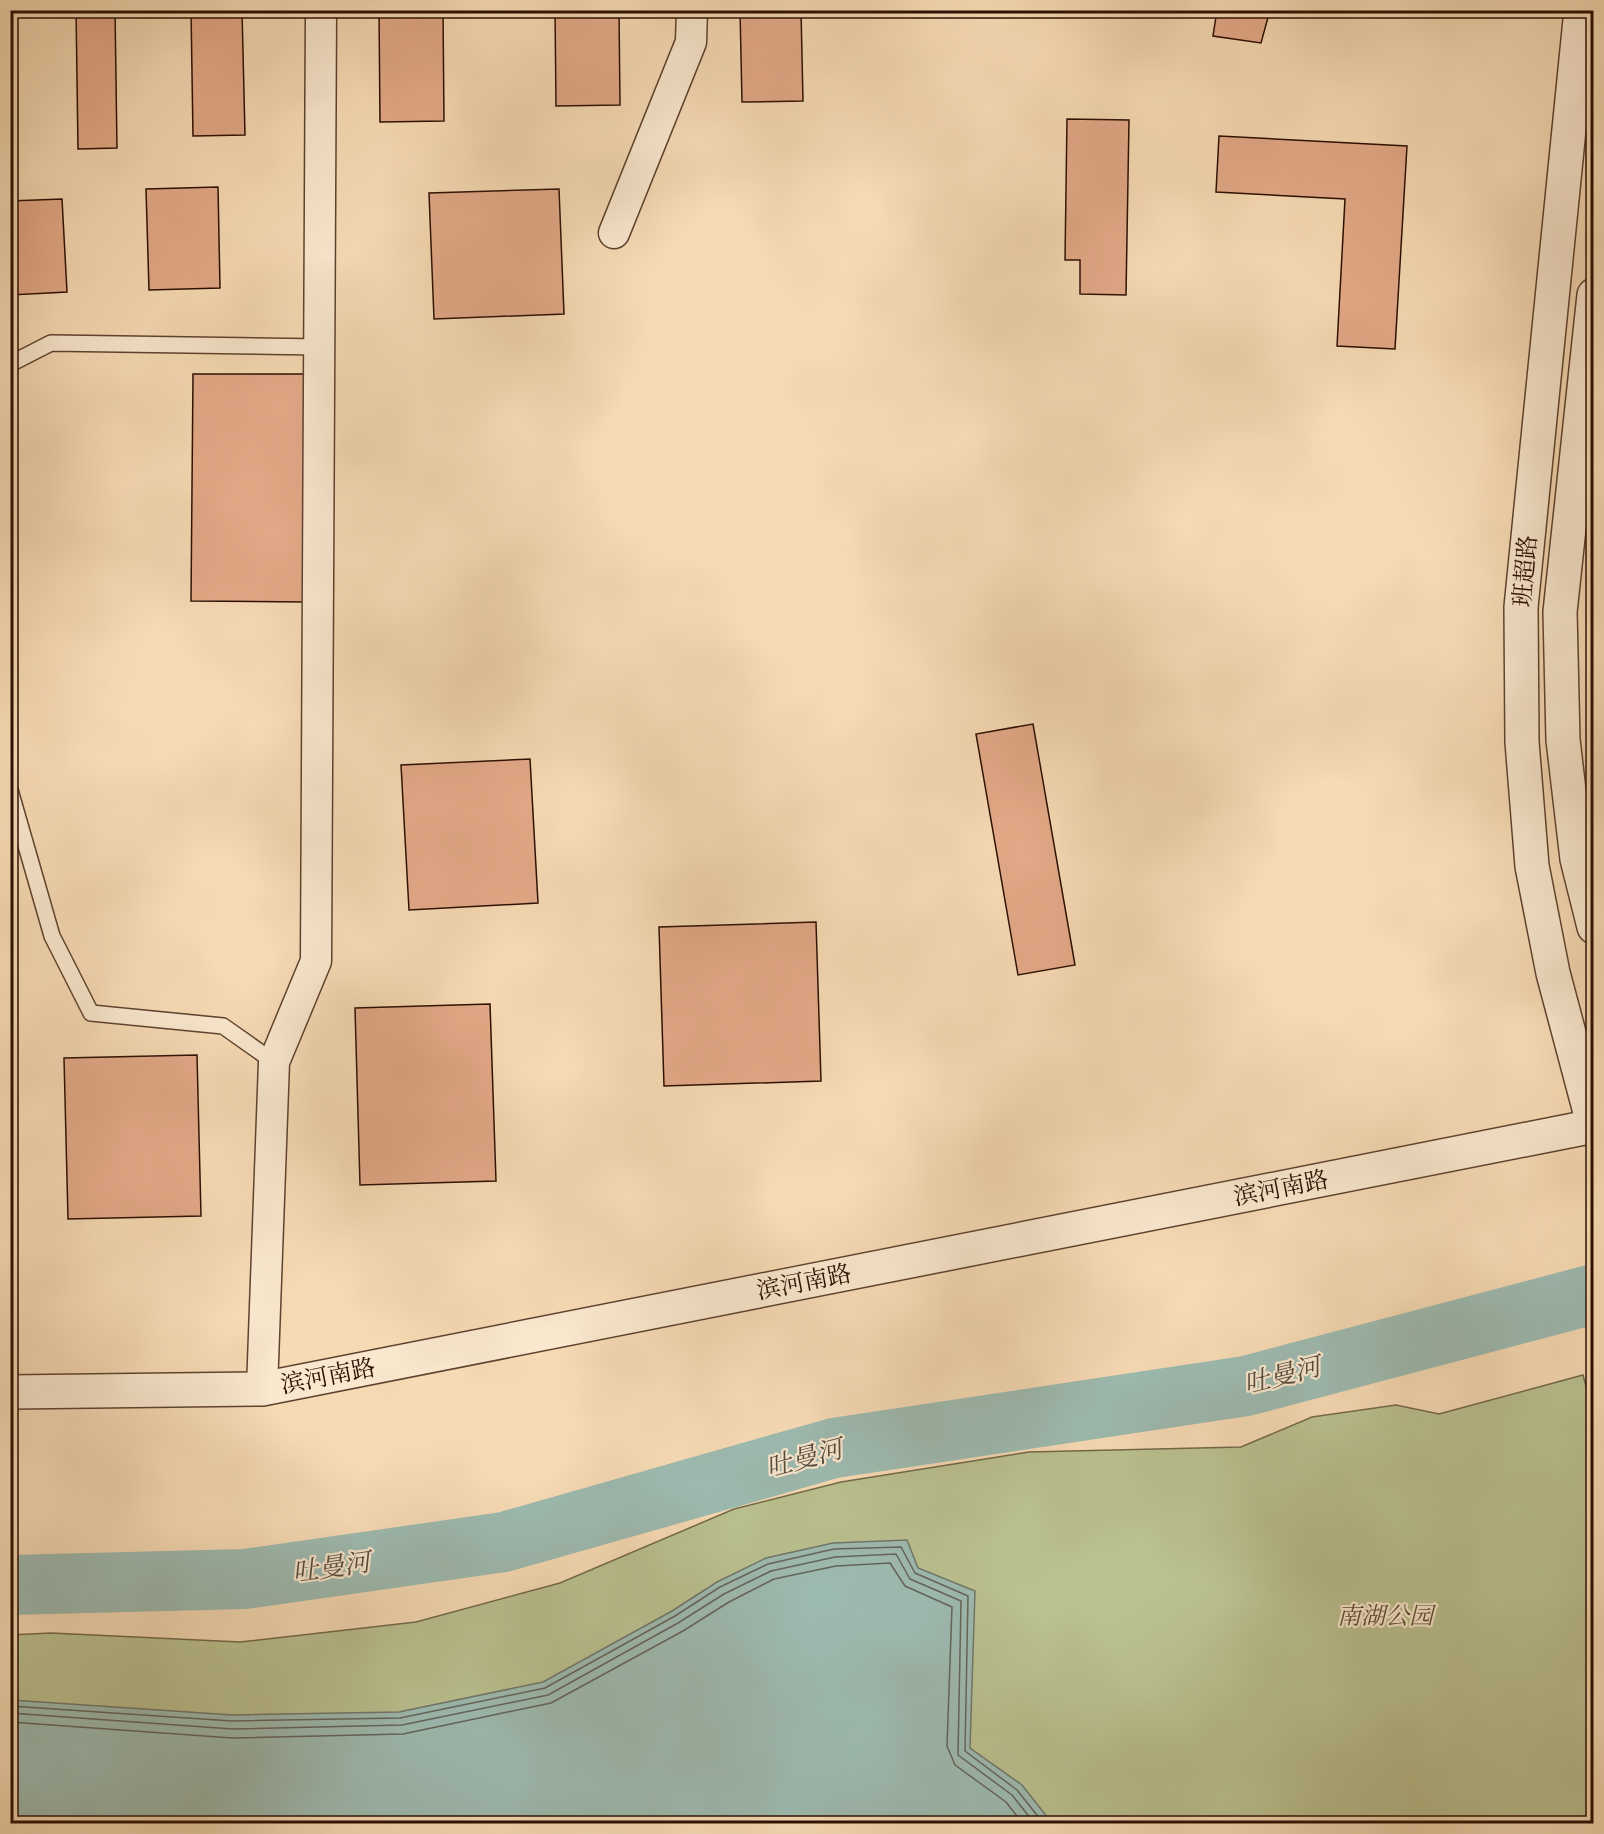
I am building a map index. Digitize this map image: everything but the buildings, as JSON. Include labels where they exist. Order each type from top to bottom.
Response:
[{"type":"street","points":[[262,1389],[274,1062],[316,961],[321,10]]},
{"type":"street","points":[[614,233],[691,42],[692,10]]},
{"type":"street","name":"班超路","points":[[1581,10],[1521,607],[1522,720],[1532,866],[1553,973],[1593,1127]]},
{"type":"street","name":"班超路","points":[[1593,295],[1560,612],[1565,752],[1576,859],[1593,927]]},
{"type":"street","name":"滨河南路","points":[[10,1392],[262,1389],[1593,1127]]},
{"type":"lane","points":[[10,364],[51,344],[321,347]]},
{"type":"lane","points":[[10,790],[52,936],[91,1013],[223,1026],[274,1062]]},
{"type":"green space","name":"南湖公园","points":[[1583,1375],[1593,1412],[1593,1823],[11,1824],[11,1635],[51,1633],[240,1642],[416,1622],[560,1583],[734,1509],[841,1482],[1029,1452],[1241,1447],[1312,1417],[1396,1405],[1439,1414]]},
{"type":"water","points":[[907,1540],[918,1568],[975,1591],[970,1748],[1022,1785],[1052,1823],[11,1823],[11,1700],[233,1715],[399,1712],[543,1682],[672,1611],[717,1582],[766,1558],[833,1543]]},
{"type":"waterway","name":"吐曼河","points":[[10,1585],[245,1579],[504,1542],[834,1448],[1246,1386],[1594,1294]]}]
